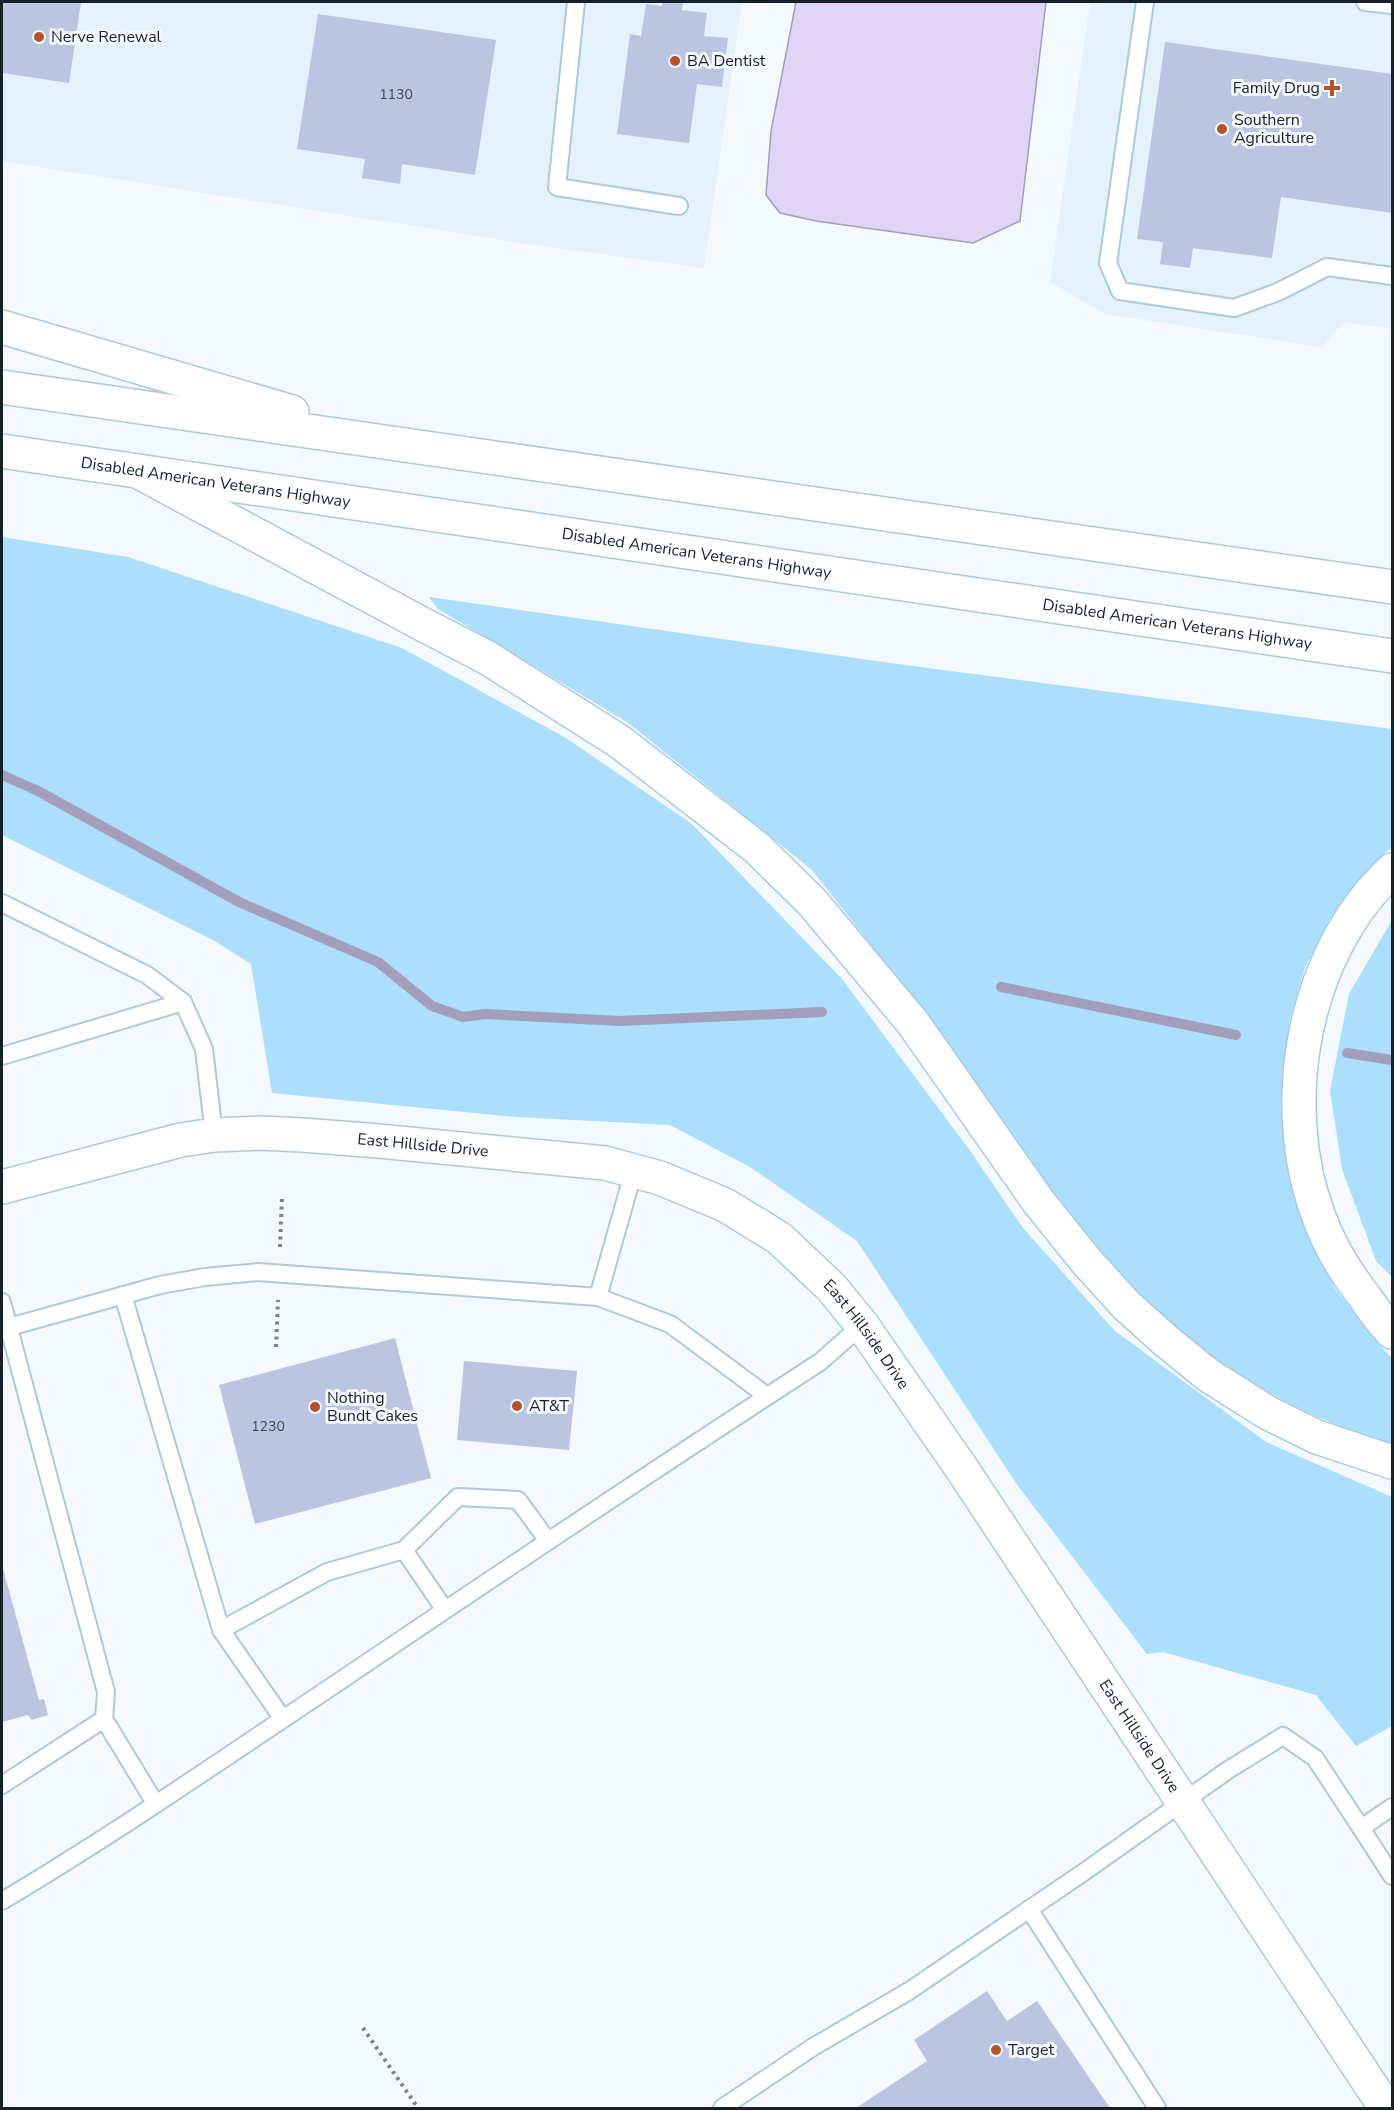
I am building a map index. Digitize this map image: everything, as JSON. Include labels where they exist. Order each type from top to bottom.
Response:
[{"type":"main road","points":[[2,327],[406,446]]},
{"type":"main road","points":[[2,387],[1392,587]]},
{"type":"main road","name":"Disabled American Veterans Highway","points":[[2,451],[1392,656]]},
{"type":"main road","points":[[136,471],[486,657],[620,742],[757,848],[812,902],[914,1023],[1038,1201],[1087,1262],[1126,1305],[1208,1375],[1268,1413],[1317,1437],[1392,1462]]},
{"type":"main road","points":[[1392,870],[1357,911],[1337,942],[1323,977],[1308,1020],[1300,1069],[1299,1116],[1305,1168],[1319,1218],[1346,1273],[1392,1332]]},
{"type":"main road","name":"East Hillside Drive","points":[[2,1187],[181,1140],[214,1135],[260,1133],[380,1141],[605,1163],[660,1178],[725,1205],[779,1238],[832,1288],[862,1325],[960,1466],[1386,2109]]},
{"type":"lane","points":[[576,2],[556,188],[679,206]]},
{"type":"lane","points":[[1145,2],[1108,263],[1120,291],[1234,308],[1278,292],[1327,267],[1392,276]]},
{"type":"lane","points":[[1365,2],[1392,5]]},
{"type":"lane","points":[[2,903],[147,975],[183,1002],[204,1049],[214,1135]]},
{"type":"lane","points":[[2,1056],[183,1002]]},
{"type":"lane","points":[[598,1297],[634,1170]]},
{"type":"lane","points":[[5,1328],[160,1285],[205,1277],[258,1272],[598,1297],[670,1324],[767,1396]]},
{"type":"lane","points":[[123,1295],[221,1630],[283,1719]]},
{"type":"lane","points":[[2,1302],[5,1328],[106,1692],[104,1719],[155,1803]]},
{"type":"lane","points":[[2,1901],[60,1866],[820,1362],[862,1325]]},
{"type":"lane","points":[[221,1630],[327,1572],[404,1550],[458,1497],[518,1500],[548,1541]]},
{"type":"lane","points":[[404,1550],[445,1610]]},
{"type":"lane","points":[[2,1785],[104,1719]]},
{"type":"lane","points":[[722,2109],[813,2047],[909,1991],[1228,1770],[1283,1736],[1315,1758],[1392,1876]]},
{"type":"lane","points":[[1361,1828],[1392,1807]]},
{"type":"lane","points":[[1029,1910],[1157,2109]]},
{"type":"path","points":[[281,1219],[282,1196]]},
{"type":"path","points":[[276,1347],[277,1322]]},
{"type":"path","points":[[363,2028],[418,2109]]},
{"type":"shaded area","points":[[2,2],[742,2],[704,268],[527,244],[2,161]]},
{"type":"shaded area","points":[[796,2],[1046,2],[1020,221],[973,243],[816,221],[780,213],[766,195],[771,131]]},
{"type":"shaded area","points":[[1090,2],[1392,2],[1392,329],[1344,322],[1321,347],[1105,314],[1050,282]]},
{"type":"shaded area","points":[[2,537],[128,557],[402,648],[566,738],[692,824],[842,979],[971,1152],[1023,1228],[1115,1331],[1266,1442],[1392,1497],[1392,1726],[1356,1746],[1316,1695],[1163,1652],[1147,1654],[1018,1486],[857,1241],[750,1167],[670,1125],[516,1117],[272,1093],[251,964],[213,940],[2,835]]},
{"type":"shaded area","points":[[429,597],[890,663],[1392,729],[1392,847],[1369,868],[1329,920],[1305,967],[1290,1020],[1282,1074],[1284,1133],[1296,1200],[1336,1290],[1392,1358],[1392,1446],[1359,1435],[1298,1408],[1231,1373],[1176,1332],[1120,1278],[1044,1185],[939,1031],[812,870],[627,722],[438,609]]},
{"type":"shaded area","points":[[1392,920],[1392,1277],[1376,1261],[1342,1169],[1330,1091],[1349,994]]},
{"type":"building","name":"Nerve Renewal","points":[[2,2],[81,2],[69,83],[2,73]]},
{"type":"building","name":"BA Dentist","points":[[662,2],[683,2],[682,10],[707,13],[704,36],[728,38],[722,87],[697,84],[689,143],[617,134],[630,34],[641,36],[646,4],[662,6]]},
{"type":"building","points":[[318,14],[496,40],[475,175],[402,164],[400,184],[362,178],[365,159],[297,149]]},
{"type":"building","name":"Southern Agriculture","points":[[1165,42],[1392,74],[1392,213],[1281,197],[1272,258],[1193,248],[1190,268],[1160,264],[1163,242],[1137,239]]},
{"type":"building","points":[[395,1338],[431,1478],[255,1524],[219,1385]]},
{"type":"building","name":"AT&T","points":[[464,1361],[577,1371],[569,1450],[457,1440]]},
{"type":"building","points":[[2,1565],[39,1700],[44,1699],[48,1715],[32,1720],[28,1715],[2,1722]]},
{"type":"building","name":"Target","points":[[987,1991],[1007,2021],[1037,2001],[1110,2108],[856,2108],[927,2061],[914,2040]]},
{"type":"waterway","points":[[2,775],[38,791],[239,902],[378,962],[432,1006],[463,1017],[485,1014],[620,1021],[822,1012]]},
{"type":"waterway","points":[[1001,987],[1236,1035]]},
{"type":"waterway","points":[[1347,1053],[1392,1060]]},
{"type":"place","name":"Nerve Renewal","points":[[39,37]]},
{"type":"place","name":"BA Dentist","points":[[675,61]]},
{"type":"place","name":"Family Drug","points":[[1332,88]]},
{"type":"place","name":"Southern Agriculture","points":[[1222,129]]},
{"type":"place","name":"AT&T","points":[[517,1406]]},
{"type":"place","name":"Nothing Bundt Cakes","points":[[315,1407]]},
{"type":"place","name":"Target","points":[[996,2050]]}]
